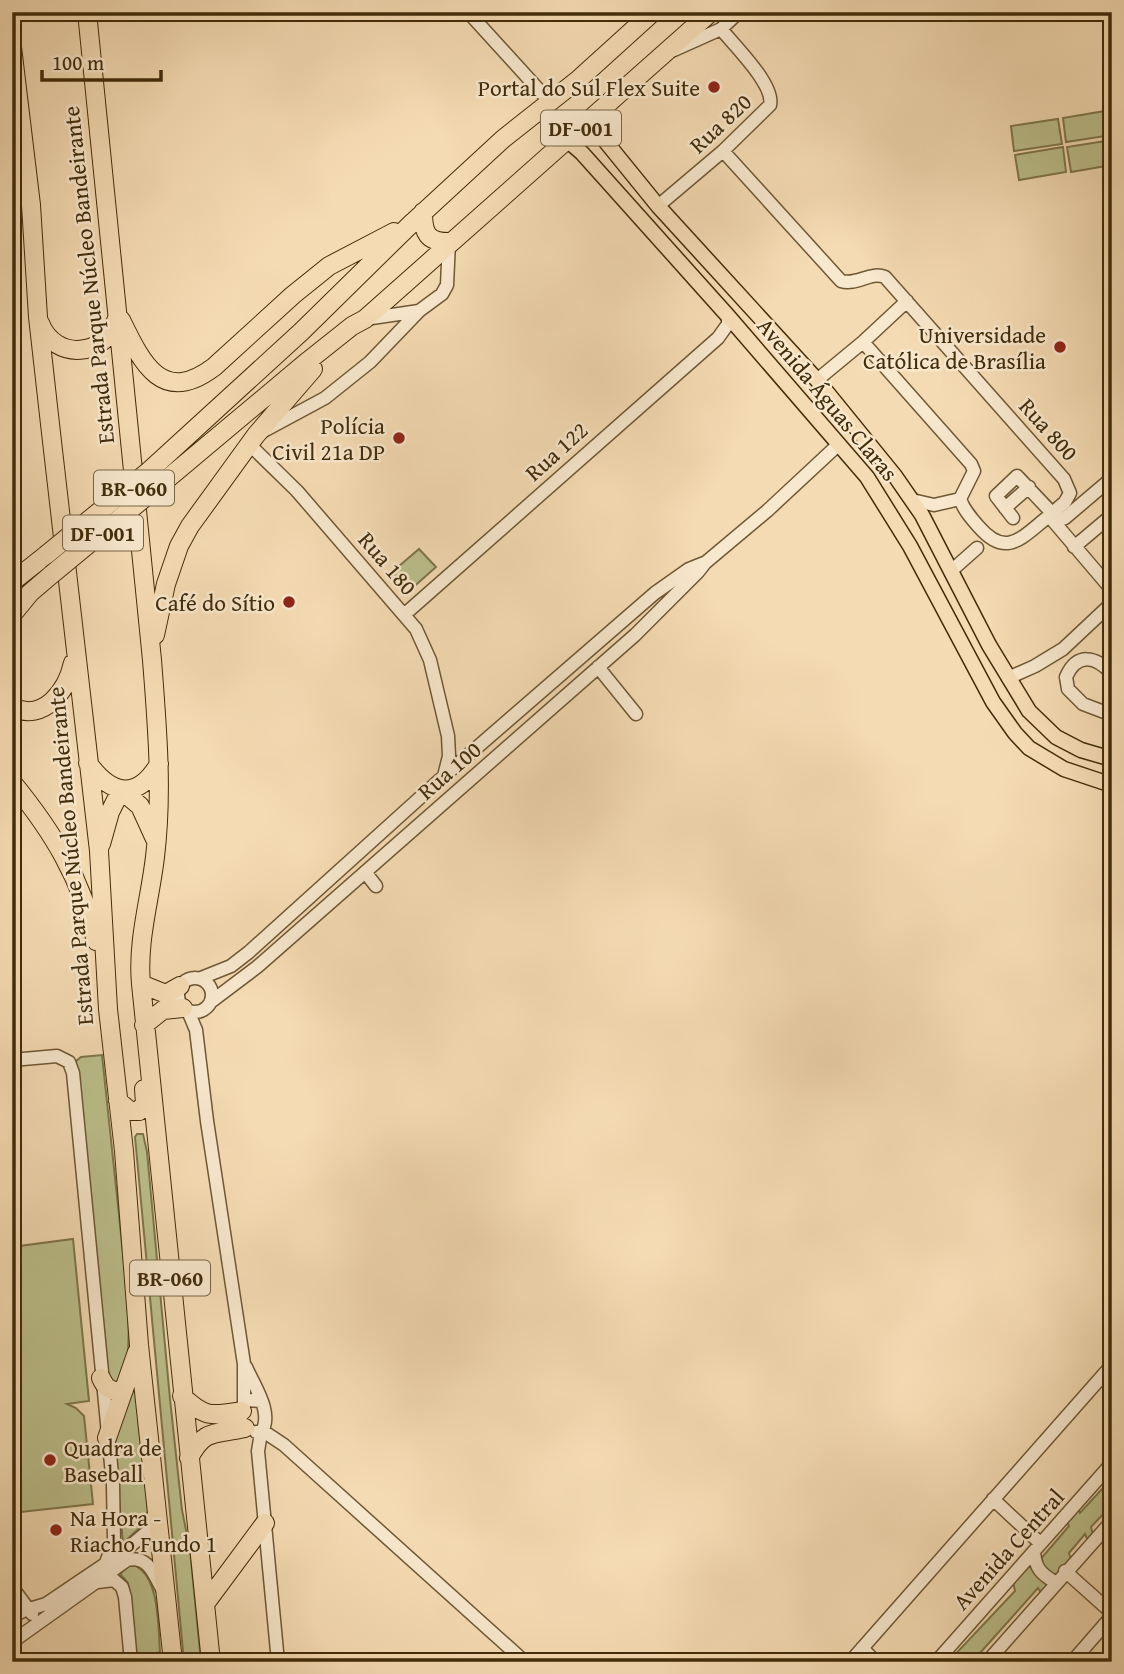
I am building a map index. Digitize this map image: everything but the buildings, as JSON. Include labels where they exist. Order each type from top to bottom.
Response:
[{"type":"highway","name":"Estrada Parque Núcleo Bandeirante","points":[[87,12],[152,660],[159,764],[156,843],[144,924],[140,980],[211,1662]]},
{"type":"highway","name":"DF-001","points":[[12,582],[149,471],[301,332],[418,217],[503,139],[579,79],[653,12]]},
{"type":"highway","name":"DF-001","points":[[12,615],[30,593],[51,575],[358,323],[711,12]]},
{"type":"highway","name":"Estrada Parque Núcleo Bandeirante","points":[[12,47],[31,205],[38,317],[99,851],[108,1009],[124,1151],[139,1345],[173,1662]]},
{"type":"highway","points":[[116,313],[145,364],[162,379],[183,383],[214,368],[293,295],[329,267],[418,217],[428,237],[433,241],[449,242]]},
{"type":"highway","points":[[38,317],[50,340],[60,347],[80,350],[93,347],[104,340],[112,330],[116,313]]},
{"type":"highway","points":[[152,660],[166,584],[179,546],[202,507],[253,440],[358,323]]},
{"type":"highway","points":[[12,707],[32,711],[51,703],[65,688],[75,656]]},
{"type":"highway","points":[[88,763],[100,779],[121,790],[140,806],[156,843]]},
{"type":"highway","points":[[99,851],[110,812],[121,790],[142,784],[153,775],[159,764]]},
{"type":"highway","points":[[12,782],[59,848],[78,883],[93,927],[108,1009]]},
{"type":"highway","points":[[118,1101],[134,1112],[142,1110],[145,1103],[136,986],[140,980],[166,994],[180,986]]},
{"type":"highway","points":[[144,1025],[163,1010],[190,1010]]},
{"type":"highway","points":[[124,1151],[127,1136],[136,1130],[150,1132],[156,1140]]},
{"type":"highway","points":[[107,1438],[139,1345]]},
{"type":"highway","points":[[101,1378],[105,1386],[112,1391],[124,1390]]},
{"type":"highway","points":[[182,1396],[197,1410],[206,1414],[251,1423]]},
{"type":"highway","points":[[189,1458],[198,1441],[207,1435],[251,1423]]},
{"type":"highway","points":[[205,1604],[265,1523]]},
{"type":"main road","name":"Avenida Águas Claras","points":[[589,121],[658,206],[817,380],[877,452],[922,514],[1008,678],[1029,711],[1056,737],[1081,750],[1112,759]]},
{"type":"main road","name":"Avenida Águas Claras","points":[[567,141],[582,153],[728,316],[867,477],[910,546],[993,702],[1015,733],[1029,748],[1077,775],[1112,785]]},
{"type":"main road","points":[[612,189],[632,173]]},
{"type":"main road","points":[[888,509],[905,509],[912,500]]},
{"type":"main road","points":[[910,546],[919,537],[933,536]]},
{"type":"main road","points":[[1041,755],[1056,737]]},
{"type":"street","points":[[468,12],[549,102]]},
{"type":"street","points":[[663,54],[721,29],[739,12]]},
{"type":"street","name":"Rua 820","points":[[658,206],[723,151],[767,109],[771,96],[766,84],[721,29]]},
{"type":"street","name":"Rua 800","points":[[723,151],[841,281],[852,283],[882,275],[907,301],[1067,483],[1070,493],[1068,498],[1052,517]]},
{"type":"street","points":[[253,440],[326,398],[370,362],[419,311],[442,294],[447,285],[449,242]]},
{"type":"street","points":[[817,380],[907,301]]},
{"type":"street","points":[[358,323],[419,311]]},
{"type":"street","name":"Rua 122","points":[[405,614],[718,338],[728,324],[728,316]]},
{"type":"street","points":[[863,342],[971,464],[974,471],[960,499]]},
{"type":"street","name":"Rua 180","points":[[253,440],[405,614],[422,640],[430,660],[448,736],[449,756],[444,776]]},
{"type":"street","name":"Rua 100","points":[[212,1001],[257,967],[635,635],[705,563],[767,511],[839,444]]},
{"type":"street","points":[[960,499],[979,528],[990,539],[1003,545],[1017,540],[1052,517],[1065,518],[1112,478]]},
{"type":"street","points":[[1009,513],[1029,487],[1074,547],[1112,590]]},
{"type":"street","points":[[912,500],[933,505],[960,499]]},
{"type":"street","points":[[1074,547],[1112,514]]},
{"type":"street","points":[[951,571],[977,548]]},
{"type":"street","name":"Rua 100","points":[[201,978],[231,966],[563,671],[655,593],[690,569],[705,563]]},
{"type":"street","points":[[1008,678],[1063,649],[1112,604]]},
{"type":"street","points":[[1063,649],[1076,663]]},
{"type":"street","points":[[1112,674],[1099,661],[1093,659],[1076,663],[1066,677],[1068,689],[1083,704],[1112,715]]},
{"type":"street","points":[[598,667],[636,714]]},
{"type":"street","points":[[563,671],[576,686]]},
{"type":"street","points":[[448,736],[471,753]]},
{"type":"street","points":[[424,795],[436,809]]},
{"type":"street","points":[[365,872],[376,886]]},
{"type":"street","points":[[190,1010],[205,1010],[212,1001],[212,990],[201,978],[189,978],[180,986],[178,998],[190,1010],[196,1030],[251,1423],[284,1445],[525,1662]]},
{"type":"street","points":[[12,1060],[57,1056],[66,1060],[71,1067],[113,1485],[114,1542],[105,1564]]},
{"type":"street","points":[[244,1364],[284,1445]]},
{"type":"street","points":[[850,1662],[1112,1365]]},
{"type":"street","points":[[263,1407],[248,1400],[258,1451],[278,1662]]},
{"type":"street","points":[[251,1423],[263,1407]]},
{"type":"street","name":"Avenida Central","points":[[936,1662],[1112,1463]]},
{"type":"street","points":[[993,1499],[1037,1547],[1036,1567],[1055,1583]]},
{"type":"street","points":[[20,1613],[47,1604],[148,1532],[157,1504]]},
{"type":"street","points":[[987,1662],[1112,1521]]},
{"type":"street","points":[[12,1642],[121,1562],[137,1559],[151,1568],[167,1599]]},
{"type":"street","points":[[1065,1571],[1112,1614],[1072,1662]]},
{"type":"street","points":[[94,1583],[111,1579],[122,1587],[131,1662]]},
{"type":"street","points":[[15,1591],[20,1613],[37,1624]]},
{"type":"street","points":[[862,1648],[876,1662]]},
{"type":"green space","points":[[1111,110],[1112,135],[1066,142],[1063,118]]},
{"type":"green space","points":[[1058,119],[1062,144],[1014,151],[1011,126]]},
{"type":"green space","points":[[1112,140],[1112,165],[1071,172],[1067,147]]},
{"type":"green space","points":[[1063,147],[1066,172],[1019,180],[1015,155]]},
{"type":"green space","points":[[419,549],[436,567],[409,591],[392,572]]},
{"type":"green space","points":[[102,1055],[129,1310],[128,1359],[120,1385],[107,1380],[75,1062],[81,1057]]},
{"type":"green space","points":[[137,1134],[143,1134],[147,1152],[170,1399],[182,1510],[190,1550],[201,1662],[184,1662],[135,1137]]},
{"type":"green space","points":[[73,1239],[89,1401],[67,1404],[84,1416],[93,1504],[12,1513],[12,1247]]},
{"type":"green space","points":[[136,1373],[148,1511],[144,1524],[123,1543],[114,1443]]},
{"type":"green space","points":[[1112,1478],[1112,1514],[1110,1516],[1107,1510],[1091,1527],[1093,1535],[1088,1541],[1085,1534],[1069,1553],[1071,1560],[1056,1577],[1044,1571],[1039,1561],[1069,1526],[1066,1520],[1078,1508],[1080,1513]]},
{"type":"green space","points":[[1029,1563],[1051,1583],[1041,1593],[1038,1588],[972,1662],[941,1662],[948,1655],[950,1660],[1015,1591],[1013,1582]]},
{"type":"green space","points":[[131,1564],[147,1577],[156,1601],[160,1652],[154,1654],[155,1660],[160,1662],[136,1662],[128,1583],[120,1574]]},
{"type":"place","name":"Portal do Sul Flex Suite","points":[[714,87]]},
{"type":"place","name":"Universidade Católica de Brasília","points":[[1060,347]]},
{"type":"place","name":"Polícia Civil 21a DP","points":[[399,438]]},
{"type":"place","name":"Café do Sítio","points":[[289,602]]},
{"type":"place","name":"Quadra de Baseball","points":[[50,1460]]},
{"type":"place","name":"Na Hora - Riacho Fundo 1","points":[[56,1530]]}]
